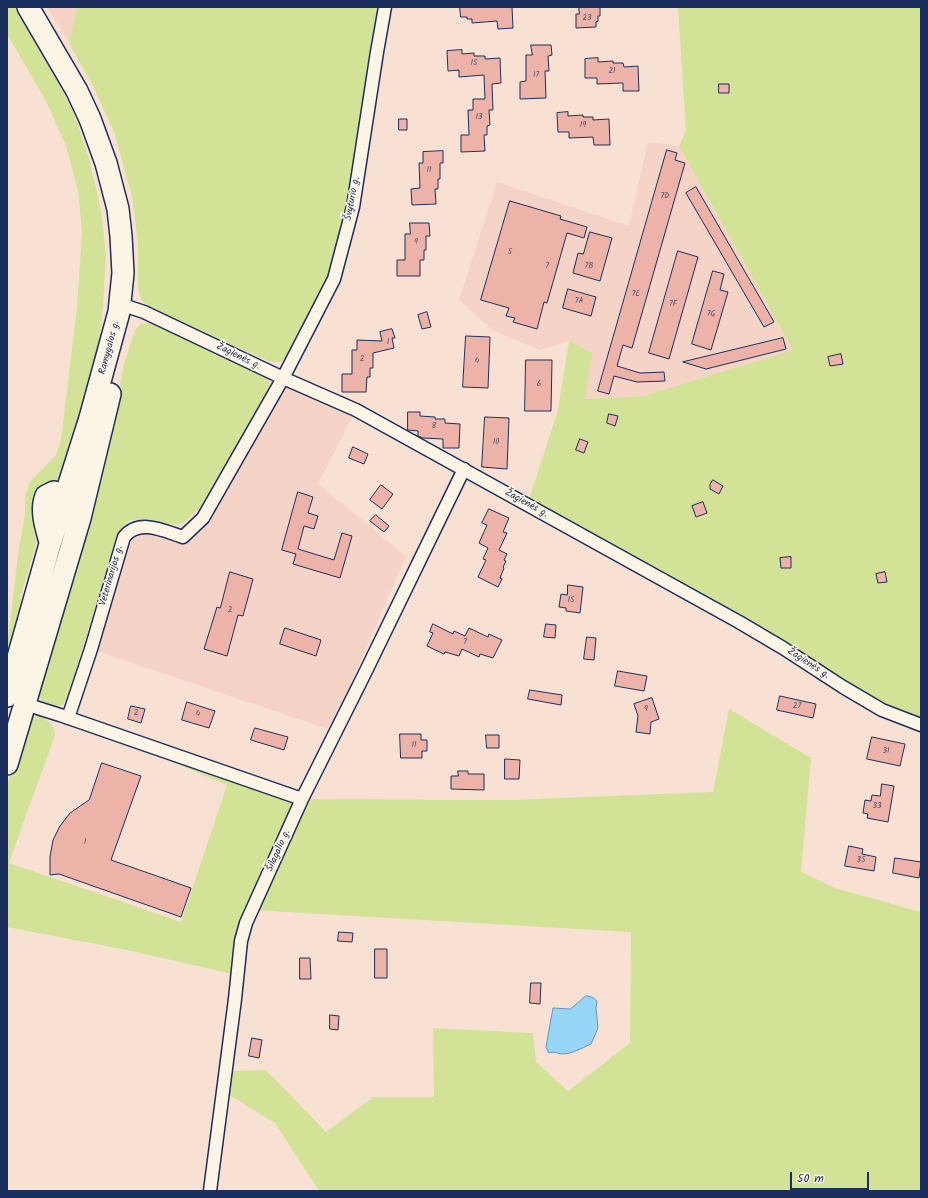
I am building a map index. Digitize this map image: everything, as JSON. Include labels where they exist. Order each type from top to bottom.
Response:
[{"type":"highway","name":"Ramygalos g.","points":[[28,7],[76,91],[90,119],[106,163],[118,209],[121,236],[123,273],[120,308],[90,418],[66,494]]},
{"type":"highway","points":[[16,700],[80,518],[113,383],[120,308]]},
{"type":"highway","points":[[7,764],[16,700],[50,544],[45,524],[43,502],[46,496],[54,492],[66,494],[76,506],[80,518]]},
{"type":"street","name":"Švyturio g.","points":[[283,378],[334,279],[336,272],[353,207],[385,7]]},
{"type":"street","name":"Žagienės g.","points":[[120,308],[144,312],[283,378],[356,410],[739,622],[882,710],[921,725]]},
{"type":"street","name":"Veterinarijos g.","points":[[68,718],[91,649],[124,537],[128,532],[140,527],[148,527],[183,537],[203,518],[283,378]]},
{"type":"street","name":"Šilagalio g.","points":[[210,1191],[235,1000],[241,941],[244,929],[251,910],[302,799],[358,689],[464,469]]},
{"type":"street","points":[[16,700],[302,799]]},
{"type":"shaded area","points":[[47,7],[77,7],[69,43]]},
{"type":"shaded area","points":[[648,142],[679,146],[793,350],[643,396],[584,399],[569,341],[540,350],[494,331],[459,300],[497,182],[629,226]]},
{"type":"shaded area","points":[[283,378],[356,410],[318,484],[406,556],[331,730],[91,649],[124,537],[134,529],[183,537],[203,518]]},
{"type":"green space","points":[[7,7],[15,7],[51,68],[74,114],[89,158],[101,210],[106,256],[97,364],[60,480],[40,487],[36,493],[34,502],[39,535],[20,598],[22,599],[7,667],[7,648],[18,555],[25,514],[25,495],[30,482],[56,455],[61,440],[77,307],[82,232],[78,190],[66,146],[46,101],[7,34]]},
{"type":"green space","points":[[77,7],[378,7],[349,196],[334,260],[323,294],[286,358],[280,362],[271,362],[149,309],[141,299],[138,289],[138,243],[132,196],[114,132],[93,86],[69,43]]},
{"type":"green space","points":[[678,7],[921,7],[921,722],[872,701],[528,503],[558,410],[569,341],[592,353],[585,399],[643,396],[793,350],[679,146],[686,131]]},
{"type":"green space","points":[[149,323],[262,372],[268,380],[269,391],[201,506],[184,523],[176,525],[133,520],[127,522],[117,536],[68,696],[63,705],[48,705],[37,696],[92,495],[110,445],[118,408],[124,364],[135,330],[141,324]]},
{"type":"green space","points":[[729,709],[811,758],[801,872],[835,888],[921,912],[921,1191],[319,1191],[275,1123],[223,1091],[235,1000],[232,1071],[266,1070],[326,1132],[373,1097],[434,1097],[433,1028],[533,1033],[536,1062],[568,1091],[630,1043],[631,932],[251,910],[235,939],[232,974],[132,951],[7,927],[7,786],[25,724],[34,716],[43,717],[46,719],[53,728],[55,735],[9,863],[181,922],[227,785],[68,718],[302,799],[508,800],[713,792]]},
{"type":"water","points":[[586,996],[592,997],[597,1001],[596,1008],[598,1028],[591,1044],[569,1053],[549,1053],[546,1047],[553,1008],[570,1009]]},
{"type":"building","points":[[460,7],[512,7],[513,28],[498,29],[497,21],[472,23],[472,19],[461,17]]},
{"type":"building","points":[[579,7],[600,7],[600,16],[598,16],[596,27],[576,28],[576,14],[579,14]]},
{"type":"building","points":[[531,45],[551,45],[552,55],[548,56],[549,71],[545,71],[546,98],[520,99],[520,82],[526,81],[526,55],[532,55]]},
{"type":"building","points":[[462,50],[462,54],[474,53],[474,56],[485,56],[485,59],[500,58],[501,83],[492,84],[493,110],[489,110],[490,125],[487,126],[487,135],[484,135],[485,151],[461,152],[461,135],[469,135],[468,110],[473,110],[473,99],[485,99],[484,75],[459,77],[459,70],[448,71],[447,51]]},
{"type":"building","points":[[598,58],[598,62],[613,61],[613,63],[623,63],[624,67],[638,66],[639,91],[623,91],[623,83],[597,84],[597,78],[585,78],[585,59]]},
{"type":"building","points":[[719,84],[729,84],[729,93],[719,93]]},
{"type":"building","points":[[568,112],[568,116],[583,115],[583,117],[593,117],[593,120],[609,119],[610,145],[594,145],[593,137],[569,138],[569,132],[558,132],[557,113]]},
{"type":"building","points":[[399,119],[407,119],[407,130],[399,130]]},
{"type":"building","points":[[667,150],[677,153],[675,160],[685,163],[632,348],[623,345],[617,366],[640,373],[664,372],[665,381],[637,382],[614,376],[609,394],[598,391]]},
{"type":"building","points":[[443,151],[443,163],[440,163],[440,179],[438,179],[438,189],[435,189],[436,204],[412,205],[411,189],[420,188],[419,163],[423,163],[423,152]]},
{"type":"building","points":[[696,187],[774,322],[764,327],[686,193]]},
{"type":"building","points":[[510,201],[561,216],[560,219],[587,227],[584,238],[567,233],[547,303],[544,302],[537,329],[513,322],[515,318],[506,316],[509,308],[481,300]]},
{"type":"building","points":[[410,223],[429,223],[430,236],[426,236],[424,260],[420,260],[420,276],[397,276],[397,260],[405,260],[405,234],[410,234]]},
{"type":"building","points":[[590,232],[612,238],[600,281],[573,273],[578,253],[583,254]]},
{"type":"building","points":[[678,251],[698,257],[669,359],[649,353]]},
{"type":"building","points":[[713,271],[724,274],[720,290],[728,292],[711,350],[692,344]]},
{"type":"building","points":[[568,289],[596,297],[591,316],[563,308]]},
{"type":"building","points":[[427,312],[431,327],[422,329],[418,315]]},
{"type":"building","points":[[392,329],[395,338],[392,338],[394,348],[373,353],[373,368],[370,368],[370,377],[367,377],[366,392],[342,392],[342,374],[352,374],[352,350],[357,350],[357,340],[382,341],[380,332]]},
{"type":"building","points":[[466,336],[490,337],[488,388],[463,387]]},
{"type":"building","points":[[783,338],[786,349],[706,369],[683,362]]},
{"type":"building","points":[[841,354],[843,364],[830,366],[828,357]]},
{"type":"building","points":[[526,360],[552,360],[551,411],[525,411]]},
{"type":"building","points":[[408,412],[420,412],[420,416],[445,419],[445,423],[460,424],[459,448],[443,448],[443,439],[423,438],[418,436],[418,431],[408,430]]},
{"type":"building","points":[[609,414],[618,416],[615,426],[607,423]]},
{"type":"building","points":[[485,417],[509,418],[507,469],[482,467]]},
{"type":"building","points":[[580,439],[588,442],[584,453],[576,450]]},
{"type":"building","points":[[353,447],[368,454],[364,464],[349,458]]},
{"type":"building","points":[[713,480],[723,486],[719,494],[710,489],[710,485]]},
{"type":"building","points":[[381,485],[393,494],[382,509],[370,500]]},
{"type":"building","points":[[298,492],[313,497],[308,513],[318,516],[314,529],[304,526],[298,549],[334,560],[342,533],[352,536],[340,578],[293,564],[296,554],[282,550]]},
{"type":"building","points":[[703,502],[707,513],[696,517],[692,506]]},
{"type":"building","points":[[489,509],[509,518],[503,532],[507,533],[499,550],[507,554],[500,578],[502,579],[498,587],[478,577],[486,560],[483,559],[488,548],[479,543],[487,525],[482,523]]},
{"type":"building","points":[[376,515],[389,526],[384,532],[370,521]]},
{"type":"building","points":[[791,557],[791,568],[781,568],[780,558]]},
{"type":"building","points":[[230,572],[253,579],[243,616],[238,615],[227,656],[204,649],[217,607],[220,608]]},
{"type":"building","points":[[885,572],[887,582],[878,583],[876,574]]},
{"type":"building","points":[[568,585],[583,587],[580,613],[566,611],[566,608],[559,607],[561,594],[567,595]]},
{"type":"building","points":[[433,624],[453,634],[454,631],[465,636],[469,628],[488,637],[489,634],[502,640],[493,658],[480,654],[479,657],[462,649],[459,656],[445,652],[444,654],[427,646],[433,633],[430,632]]},
{"type":"building","points":[[546,624],[556,625],[555,638],[544,637]]},
{"type":"building","points":[[285,628],[321,640],[316,656],[280,644]]},
{"type":"building","points":[[587,637],[596,638],[594,660],[584,659]]},
{"type":"building","points":[[618,671],[647,676],[644,691],[615,686]]},
{"type":"building","points":[[530,690],[562,695],[561,705],[528,699]]},
{"type":"building","points":[[780,696],[816,704],[813,718],[777,710]]},
{"type":"building","points":[[652,698],[659,719],[651,722],[650,734],[636,732],[638,716],[634,704]]},
{"type":"building","points":[[187,702],[215,711],[209,728],[182,720]]},
{"type":"building","points":[[131,706],[145,709],[141,723],[128,719]]},
{"type":"building","points":[[255,728],[288,737],[284,750],[251,740]]},
{"type":"building","points":[[400,734],[421,734],[421,740],[427,740],[427,751],[422,751],[422,758],[401,758]]},
{"type":"building","points":[[486,735],[499,735],[499,748],[487,748]]},
{"type":"building","points":[[872,737],[905,744],[900,766],[867,759]]},
{"type":"building","points":[[505,759],[520,760],[519,779],[505,779]]},
{"type":"building","points":[[102,763],[141,776],[111,860],[191,888],[181,917],[59,874],[50,875],[50,857],[53,840],[60,826],[70,813],[89,800]]},
{"type":"building","points":[[458,771],[468,771],[468,774],[484,774],[484,790],[451,789],[451,776],[458,776]]},
{"type":"building","points":[[882,784],[894,786],[888,822],[867,818],[868,814],[863,813],[865,800],[871,801],[872,795],[880,796]]},
{"type":"building","points":[[849,846],[863,849],[862,854],[876,857],[874,871],[845,866]]},
{"type":"building","points":[[895,858],[921,862],[919,878],[893,873]]},
{"type":"building","points":[[339,932],[353,933],[352,942],[338,941]]},
{"type":"building","points":[[375,949],[387,949],[387,978],[375,978]]},
{"type":"building","points":[[300,958],[310,958],[311,979],[300,979]]},
{"type":"building","points":[[531,983],[541,983],[540,1004],[530,1003]]},
{"type":"building","points":[[330,1015],[339,1016],[338,1030],[330,1029]]},
{"type":"building","points":[[252,1038],[262,1040],[259,1058],[249,1056]]}]
